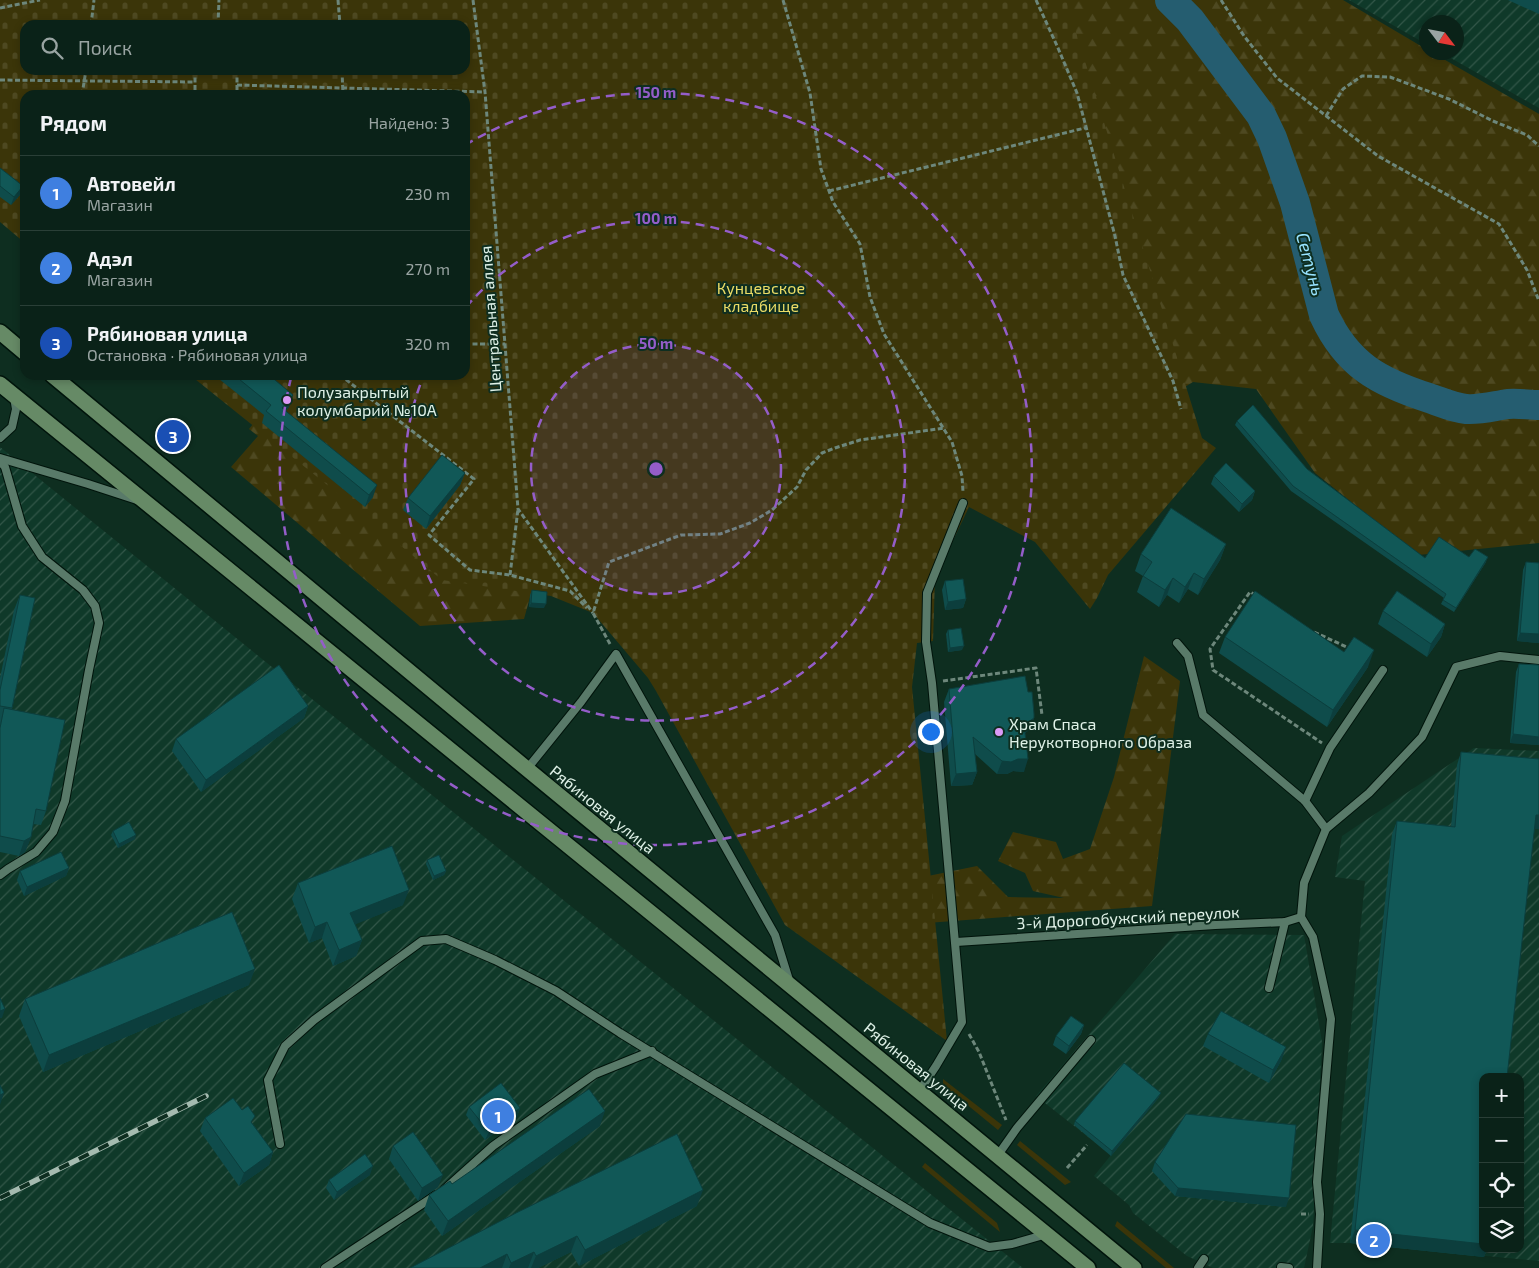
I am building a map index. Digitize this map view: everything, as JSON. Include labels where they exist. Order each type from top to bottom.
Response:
[{"type":"main road","points":[[0,332],[20,349]]},
{"type":"main road","name":"Рябиновая улица","points":[[58,380],[527,769],[920,1090],[1134,1268]]},
{"type":"main road","points":[[0,384],[1088,1268]]},
{"type":"lane","points":[[0,438],[12,427],[16,410],[14,395]]},
{"type":"lane","points":[[0,460],[88,484],[148,504]]},
{"type":"lane","points":[[0,460],[5,467],[22,526],[42,557],[83,590],[95,606],[99,623],[65,801],[56,824],[36,852],[0,875]]},
{"type":"lane","points":[[920,1090],[962,1022],[932,683],[926,642],[926,620],[927,593],[963,503]]},
{"type":"lane","points":[[1177,643],[1188,656],[1203,715],[1305,801],[1326,829]]},
{"type":"lane","points":[[527,769],[581,702],[616,654],[775,935],[790,985]]},
{"type":"lane","points":[[1318,1268],[1320,1214],[1317,1182],[1331,1019],[1313,937],[1301,917],[1304,883],[1326,829],[1369,793],[1422,737],[1456,667],[1500,656],[1539,660]]},
{"type":"lane","points":[[1305,801],[1330,748],[1384,670]]},
{"type":"lane","name":"3-й Дорогобужский переулок","points":[[956,942],[1285,922],[1301,917]]},
{"type":"lane","points":[[1268,988],[1285,922]]},
{"type":"lane","points":[[280,1144],[268,1080],[285,1046],[314,1020],[422,941],[446,939],[495,960],[556,991],[620,1033],[930,1223],[989,1246],[1012,1244],[1047,1234]]},
{"type":"lane","points":[[998,1155],[1017,1128],[1091,1040]]},
{"type":"lane","points":[[325,1268],[447,1188],[493,1146],[595,1074],[652,1051]]},
{"type":"lane","points":[[1198,1268],[1204,1259]]},
{"type":"lane","points":[[1281,1266],[1289,1268]]},
{"type":"path","points":[[0,8],[40,0]]},
{"type":"path","points":[[92,20],[94,0]]},
{"type":"path","points":[[218,20],[219,0]]},
{"type":"path","points":[[338,0],[340,20]]},
{"type":"path","name":"Центральная аллея","points":[[473,0],[485,92],[518,509],[510,575]]},
{"type":"path","points":[[783,0],[810,93],[820,169],[833,202],[860,244],[870,297],[884,334],[952,442],[962,476],[963,503]]},
{"type":"path","points":[[1036,0],[1077,93],[1115,236],[1123,275],[1173,381],[1181,408]]},
{"type":"path","points":[[1221,0],[1244,36],[1277,78],[1378,156],[1499,224],[1527,270],[1539,301]]},
{"type":"path","points":[[83,90],[85,75]]},
{"type":"path","points":[[195,75],[195,90]]},
{"type":"path","points":[[237,75],[237,90]]},
{"type":"path","points":[[342,75],[343,88]]},
{"type":"path","points":[[1326,116],[1343,89],[1362,76],[1390,77],[1449,99],[1527,135],[1539,146]]},
{"type":"path","points":[[0,80],[195,82]]},
{"type":"path","points":[[237,85],[414,90]]},
{"type":"path","points":[[470,92],[485,92]]},
{"type":"path","points":[[829,191],[1085,128]]},
{"type":"path","points":[[470,344],[505,344]]},
{"type":"path","points":[[347,380],[474,478],[429,535],[470,570],[510,575],[570,591],[593,613]]},
{"type":"path","points":[[593,613],[609,562],[681,535],[720,534],[750,523],[772,510],[797,488],[806,470],[822,453],[860,440],[944,428]]},
{"type":"path","points":[[518,509],[593,613],[616,654]]},
{"type":"path","points":[[1258,597],[1250,592],[1210,649],[1213,670],[1330,748]]},
{"type":"path","points":[[1312,631],[1352,650]]},
{"type":"path","points":[[952,680],[1036,668],[1042,715]]},
{"type":"path","points":[[962,1022],[979,1052],[1006,1120]]},
{"type":"path","points":[[1067,1168],[1086,1145]]},
{"type":"shaded area","points":[[1349,0],[1539,0],[1539,108],[1454,60],[1464,60],[1464,15],[1419,15],[1419,40]]},
{"type":"shaded area","points":[[0,447],[272,667],[1023,1268],[0,1268]]},
{"type":"shaded area","points":[[1474,748],[1539,751],[1539,1261],[1350,1243],[1330,1243],[1365,881],[1335,877],[1342,836]]},
{"type":"shaded area","points":[[1175,934],[1304,935],[1322,1042],[1313,1226],[1304,1268],[1213,1268],[1187,1256],[1133,1213],[1129,1205],[1094,1176],[1111,1155],[1036,1096]]},
{"type":"green space","name":"Кунцевское кладбище","points":[[0,0],[1343,0],[1419,45],[1419,60],[1445,60],[1539,114],[1539,543],[1418,555],[1315,473],[1256,389],[1193,382],[1180,390],[1041,540],[967,503],[906,630],[923,877],[977,866],[1008,897],[1064,898],[1033,891],[1025,873],[998,861],[1013,832],[1056,842],[1063,859],[1090,849],[1114,777],[1144,656],[1180,681],[1152,906],[927,923],[655,677],[577,586],[533,586],[524,619],[420,626],[231,467],[258,436],[249,429],[279,392],[410,380],[470,380],[470,90],[24,90]]},
{"type":"green space","name":"Кунцевское кладбище","points":[[0,0],[1066,0],[1202,438],[1216,448],[1108,575],[1090,609],[1035,542],[969,507],[935,578],[933,641],[917,643],[912,687],[947,1041],[785,925],[648,678],[593,613],[551,596],[442,580],[196,380],[470,380],[470,90],[20,90],[20,239],[0,222]]},
{"type":"green space","points":[[943,1079],[1002,1125],[998,1130],[943,1085]]},
{"type":"green space","points":[[1020,1141],[1071,1182],[1065,1185],[1017,1145]]},
{"type":"green space","points":[[925,1163],[997,1223],[1000,1232],[922,1167]]},
{"type":"green space","points":[[1117,1221],[1174,1268],[1166,1268],[1115,1226]]},
{"type":"building","points":[[0,168],[20,184],[20,190],[14,197],[0,186]]},
{"type":"building","points":[[240,380],[275,380],[293,395],[282,408],[377,485],[369,495],[266,411],[271,405]]},
{"type":"building","points":[[1253,405],[1307,469],[1425,558],[1439,537],[1469,557],[1475,549],[1488,557],[1456,608],[1443,600],[1446,594],[1293,486],[1237,421]]},
{"type":"building","points":[[442,455],[465,473],[430,516],[408,498]]},
{"type":"building","points":[[1226,463],[1255,491],[1242,504],[1214,476]]},
{"type":"building","points":[[1171,508],[1226,544],[1204,579],[1194,573],[1185,587],[1173,578],[1165,590],[1143,576],[1152,562],[1141,554]]},
{"type":"building","points":[[1526,562],[1539,563],[1539,634],[1520,633]]},
{"type":"building","points":[[963,579],[966,599],[948,602],[945,581]]},
{"type":"building","points":[[532,590],[547,592],[546,604],[531,603]]},
{"type":"building","points":[[1255,591],[1344,652],[1354,637],[1374,650],[1333,710],[1225,637]]},
{"type":"building","points":[[1397,591],[1445,624],[1431,644],[1383,611]]},
{"type":"building","points":[[20,595],[35,598],[12,708],[0,706],[0,690]]},
{"type":"building","points":[[961,628],[964,646],[950,648],[948,630]]},
{"type":"building","points":[[1519,664],[1539,665],[1539,737],[1513,734]]},
{"type":"building","points":[[279,665],[308,706],[206,780],[176,739]]},
{"type":"building","points":[[1025,676],[1028,692],[1032,692],[1034,714],[1034,718],[1024,725],[1028,759],[1018,759],[1011,762],[1002,761],[973,737],[977,772],[956,774],[949,689]]},
{"type":"building","points":[[4,708],[65,720],[46,811],[36,809],[31,837],[24,841],[0,836],[0,728]]},
{"type":"building","points":[[1461,752],[1539,759],[1539,815],[1536,815],[1507,1073],[1479,1073],[1479,1244],[1355,1230],[1397,821],[1455,827]]},
{"type":"building","points":[[129,822],[136,835],[119,844],[113,831]]},
{"type":"building","points":[[392,846],[409,890],[350,913],[362,940],[339,950],[327,922],[315,927],[298,883]]},
{"type":"building","points":[[61,852],[69,868],[27,887],[20,871]]},
{"type":"building","points":[[439,855],[446,871],[434,876],[427,860]]},
{"type":"building","points":[[232,912],[255,969],[49,1055],[25,999]]},
{"type":"building","points":[[0,998],[5,1009],[0,1011]]},
{"type":"building","points":[[1221,1011],[1286,1047],[1273,1070],[1208,1034]]},
{"type":"building","points":[[1071,1016],[1084,1025],[1069,1046],[1056,1036]]},
{"type":"building","points":[[1124,1063],[1161,1093],[1112,1151],[1075,1121]]},
{"type":"building","points":[[501,1083],[520,1108],[489,1132],[469,1107]]},
{"type":"building","points":[[0,1085],[4,1093],[0,1095]]},
{"type":"building","points":[[589,1089],[605,1111],[448,1221],[429,1195],[450,1181],[452,1184]]},
{"type":"building","points":[[233,1098],[242,1110],[248,1106],[255,1116],[251,1122],[273,1152],[244,1173],[205,1118]]},
{"type":"building","points":[[1186,1114],[1296,1125],[1289,1198],[1178,1188],[1155,1162]]},
{"type":"building","points":[[413,1132],[443,1175],[422,1188],[393,1146]]},
{"type":"building","points":[[677,1134],[703,1190],[585,1250],[577,1236],[536,1256],[534,1252],[511,1263],[507,1254],[480,1268],[410,1268],[516,1213]]},
{"type":"building","points":[[365,1154],[373,1166],[337,1192],[329,1180]]},
{"type":"waterway","name":"Сетунь","points":[[1170,0],[1190,20],[1261,115],[1272,138],[1295,203],[1324,315],[1343,347],[1354,359],[1380,378],[1411,392],[1457,407],[1472,409],[1512,404],[1539,405]]},
{"type":"railway","points":[[0,1198],[206,1096]]},
{"type":"place","name":"Полузакрытый колумбарий №10А","points":[[287,400]]},
{"type":"place","name":"Рябиновая улица","points":[[173,436]]},
{"type":"place","name":"Храм Спаса Нерукотворного Образа","points":[[999,732]]},
{"type":"place","name":"Автовейл","points":[[498,1116]]},
{"type":"place","name":"Адэл","points":[[1374,1240]]}]
